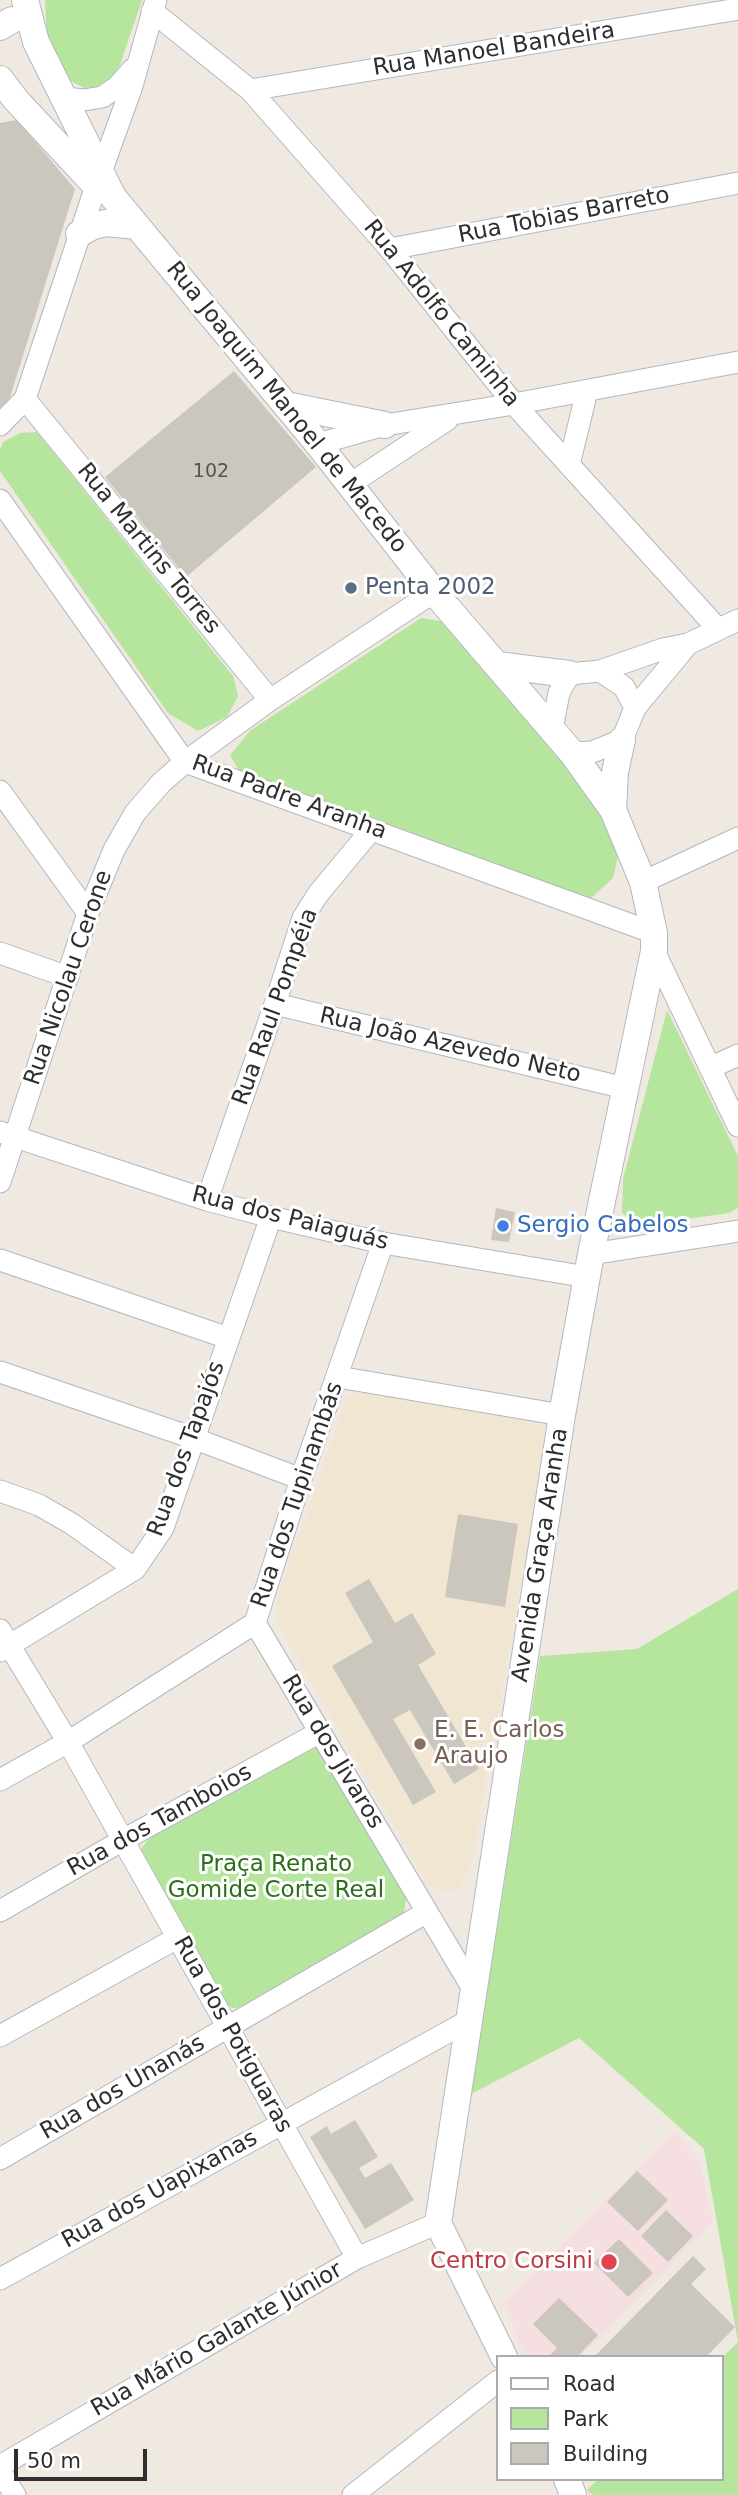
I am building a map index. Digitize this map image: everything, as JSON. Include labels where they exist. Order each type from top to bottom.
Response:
[{"type":"street","points":[[0,425],[25,399],[79,234],[103,185],[154,6]]},
{"type":"street","name":"Rua Adolfo Caminha","points":[[154,6],[250,90],[390,249],[514,404],[718,629]]},
{"type":"street","name":"Rua Manoel Bandeira","points":[[250,90],[738,9]]},
{"type":"street","points":[[0,44],[15,12],[36,42],[103,185]]},
{"type":"street","points":[[64,98],[84,100],[102,97],[117,87],[137,65]]},
{"type":"street","points":[[0,79],[8,103],[103,185]]},
{"type":"street","name":"Rua Tobias Barreto","points":[[390,249],[738,183]]},
{"type":"street","name":"Rua Joaquim Manoel de Macedo","points":[[103,185],[318,444],[434,592],[572,753],[613,810],[643,882],[654,942],[738,1126]]},
{"type":"street","points":[[79,234],[93,226],[106,223],[138,226]]},
{"type":"street","points":[[318,444],[385,425],[455,415],[738,362]]},
{"type":"street","points":[[569,466],[587,391]]},
{"type":"street","name":"Rua Martins Torres","points":[[25,399],[270,699]]},
{"type":"street","points":[[286,405],[385,425]]},
{"type":"street","points":[[350,484],[455,415]]},
{"type":"street","name":"Rua Padre Aranha","points":[[0,500],[185,762],[372,829],[654,942]]},
{"type":"street","name":"Rua Nicolau Cerone","points":[[0,1181],[8,1135],[68,978],[88,913],[114,850],[135,813],[161,783],[185,762],[270,699],[434,592]]},
{"type":"street","points":[[497,666],[569,674],[600,671],[663,649],[688,644],[738,620]]},
{"type":"street","points":[[613,810],[615,772],[622,740],[635,708],[688,644]]},
{"type":"street","points":[[600,671],[624,687],[635,708]]},
{"type":"street","points":[[552,729],[559,693],[569,674]]},
{"type":"street","points":[[572,753],[592,752],[622,740]]},
{"type":"street","points":[[0,791],[88,913]]},
{"type":"street","name":"Rua Raul Pompéia","points":[[207,1200],[303,918],[318,894],[372,829]]},
{"type":"street","points":[[643,882],[738,838]]},
{"type":"street","name":"Avenida Graça Aranha","points":[[438,2224],[562,1415],[589,1265],[654,942]]},
{"type":"street","points":[[0,953],[68,978]]},
{"type":"street","name":"Rua João Azevedo Neto","points":[[275,1004],[625,1088]]},
{"type":"street","points":[[710,1068],[738,1055]]},
{"type":"street","name":"Rua dos Paiaguás","points":[[8,1135],[207,1200],[383,1243],[589,1265],[738,1231]]},
{"type":"street","name":"Rua dos Tapajós","points":[[3,1642],[135,1569],[163,1528],[271,1217]]},
{"type":"street","name":"Rua dos Tupinambás","points":[[0,1780],[68,1742],[255,1623],[301,1479],[383,1243]]},
{"type":"street","points":[[0,1260],[228,1338]]},
{"type":"street","points":[[0,1372],[193,1438],[301,1479]]},
{"type":"street","points":[[338,1377],[562,1415]]},
{"type":"street","points":[[0,1491],[39,1506],[72,1524],[135,1569]]},
{"type":"street","name":"Rua dos Jivaros","points":[[255,1623],[473,1989]]},
{"type":"street","name":"Rua dos Potiguaras","points":[[3,1642],[68,1742],[357,2258]]},
{"type":"street","name":"Rua dos Tamboios","points":[[0,1911],[320,1731]]},
{"type":"street","name":"Rua dos Unanás","points":[[0,2159],[427,1912]]},
{"type":"street","points":[[0,2036],[177,1938]]},
{"type":"street","name":"Rua dos Uapixanas","points":[[0,2279],[468,2021]]},
{"type":"street","points":[[438,2224],[503,2355]]},
{"type":"street","name":"Rua Mário Galante Júnior","points":[[0,2466],[357,2258],[438,2224]]},
{"type":"street","points":[[353,2495],[496,2383]]},
{"type":"street","points":[[0,2471],[15,2495]]},
{"type":"shaded area","name":"E. E. Carlos Araujo","points":[[363,1391],[528,1419],[542,1425],[547,1438],[471,1866],[459,1888],[441,1893],[427,1883],[277,1622],[277,1599],[346,1399]]},
{"type":"shaded area","name":"Centro Corsini","points":[[674,2132],[699,2159],[713,2222],[582,2355],[524,2355],[504,2302]]},
{"type":"green space","points":[[45,0],[142,0],[120,65],[105,87],[86,89],[60,75],[47,42]]},
{"type":"green space","points":[[37,432],[233,676],[238,696],[227,717],[198,731],[168,713],[0,471],[0,450],[3,442],[20,433]]},
{"type":"green space","points":[[421,618],[440,621],[461,640],[594,797],[618,856],[613,878],[589,900],[241,774],[230,755],[251,730]]},
{"type":"green space","points":[[667,1010],[738,1156],[738,1208],[729,1213],[637,1226],[622,1213],[623,1179]]},
{"type":"green space","points":[[738,1589],[738,2342],[704,2149],[579,2038],[471,2094],[540,1656],[637,1649]]},
{"type":"green space","name":"Praça Renato Gomide Corte Real","points":[[308,1747],[320,1747],[406,1898],[404,1913],[253,2007],[232,2008],[217,1997],[143,1865],[141,1849],[156,1829]]},
{"type":"green space","points":[[738,2342],[738,2495],[593,2495],[587,2490],[596,2481],[724,2481],[724,2356]]},
{"type":"building","points":[[17,120],[75,189],[6,410],[0,411],[0,123]]},
{"type":"building","points":[[234,371],[316,467],[186,577],[105,477]]},
{"type":"building","name":"Sergio Cabelos","points":[[496,1208],[515,1212],[509,1242],[491,1240]]},
{"type":"building","points":[[458,1514],[518,1524],[505,1607],[445,1597]]},
{"type":"building","points":[[369,1579],[395,1623],[412,1613],[436,1654],[418,1665],[479,1769],[454,1784],[410,1710],[393,1719],[436,1792],[413,1805],[332,1666],[373,1642],[345,1593]]},
{"type":"building","points":[[355,2120],[378,2157],[359,2168],[365,2178],[391,2163],[414,2200],[365,2229],[310,2137],[327,2126],[331,2134]]},
{"type":"building","points":[[637,2171],[668,2200],[638,2231],[607,2202]]},
{"type":"building","points":[[666,2210],[693,2236],[668,2262],[641,2236]]},
{"type":"building","points":[[619,2239],[653,2273],[628,2297],[594,2263]]},
{"type":"building","points":[[693,2256],[706,2269],[691,2284],[735,2327],[708,2355],[596,2355]]},
{"type":"building","points":[[559,2298],[598,2335],[579,2355],[550,2355],[557,2348],[533,2324]]},
{"type":"place","name":"Penta 2002","points":[[351,588]]},
{"type":"place","name":"Sergio Cabelos","points":[[503,1226]]},
{"type":"place","name":"E. E. Carlos Araujo","points":[[420,1744]]},
{"type":"place","name":"Centro Corsini","points":[[609,2262]]}]
